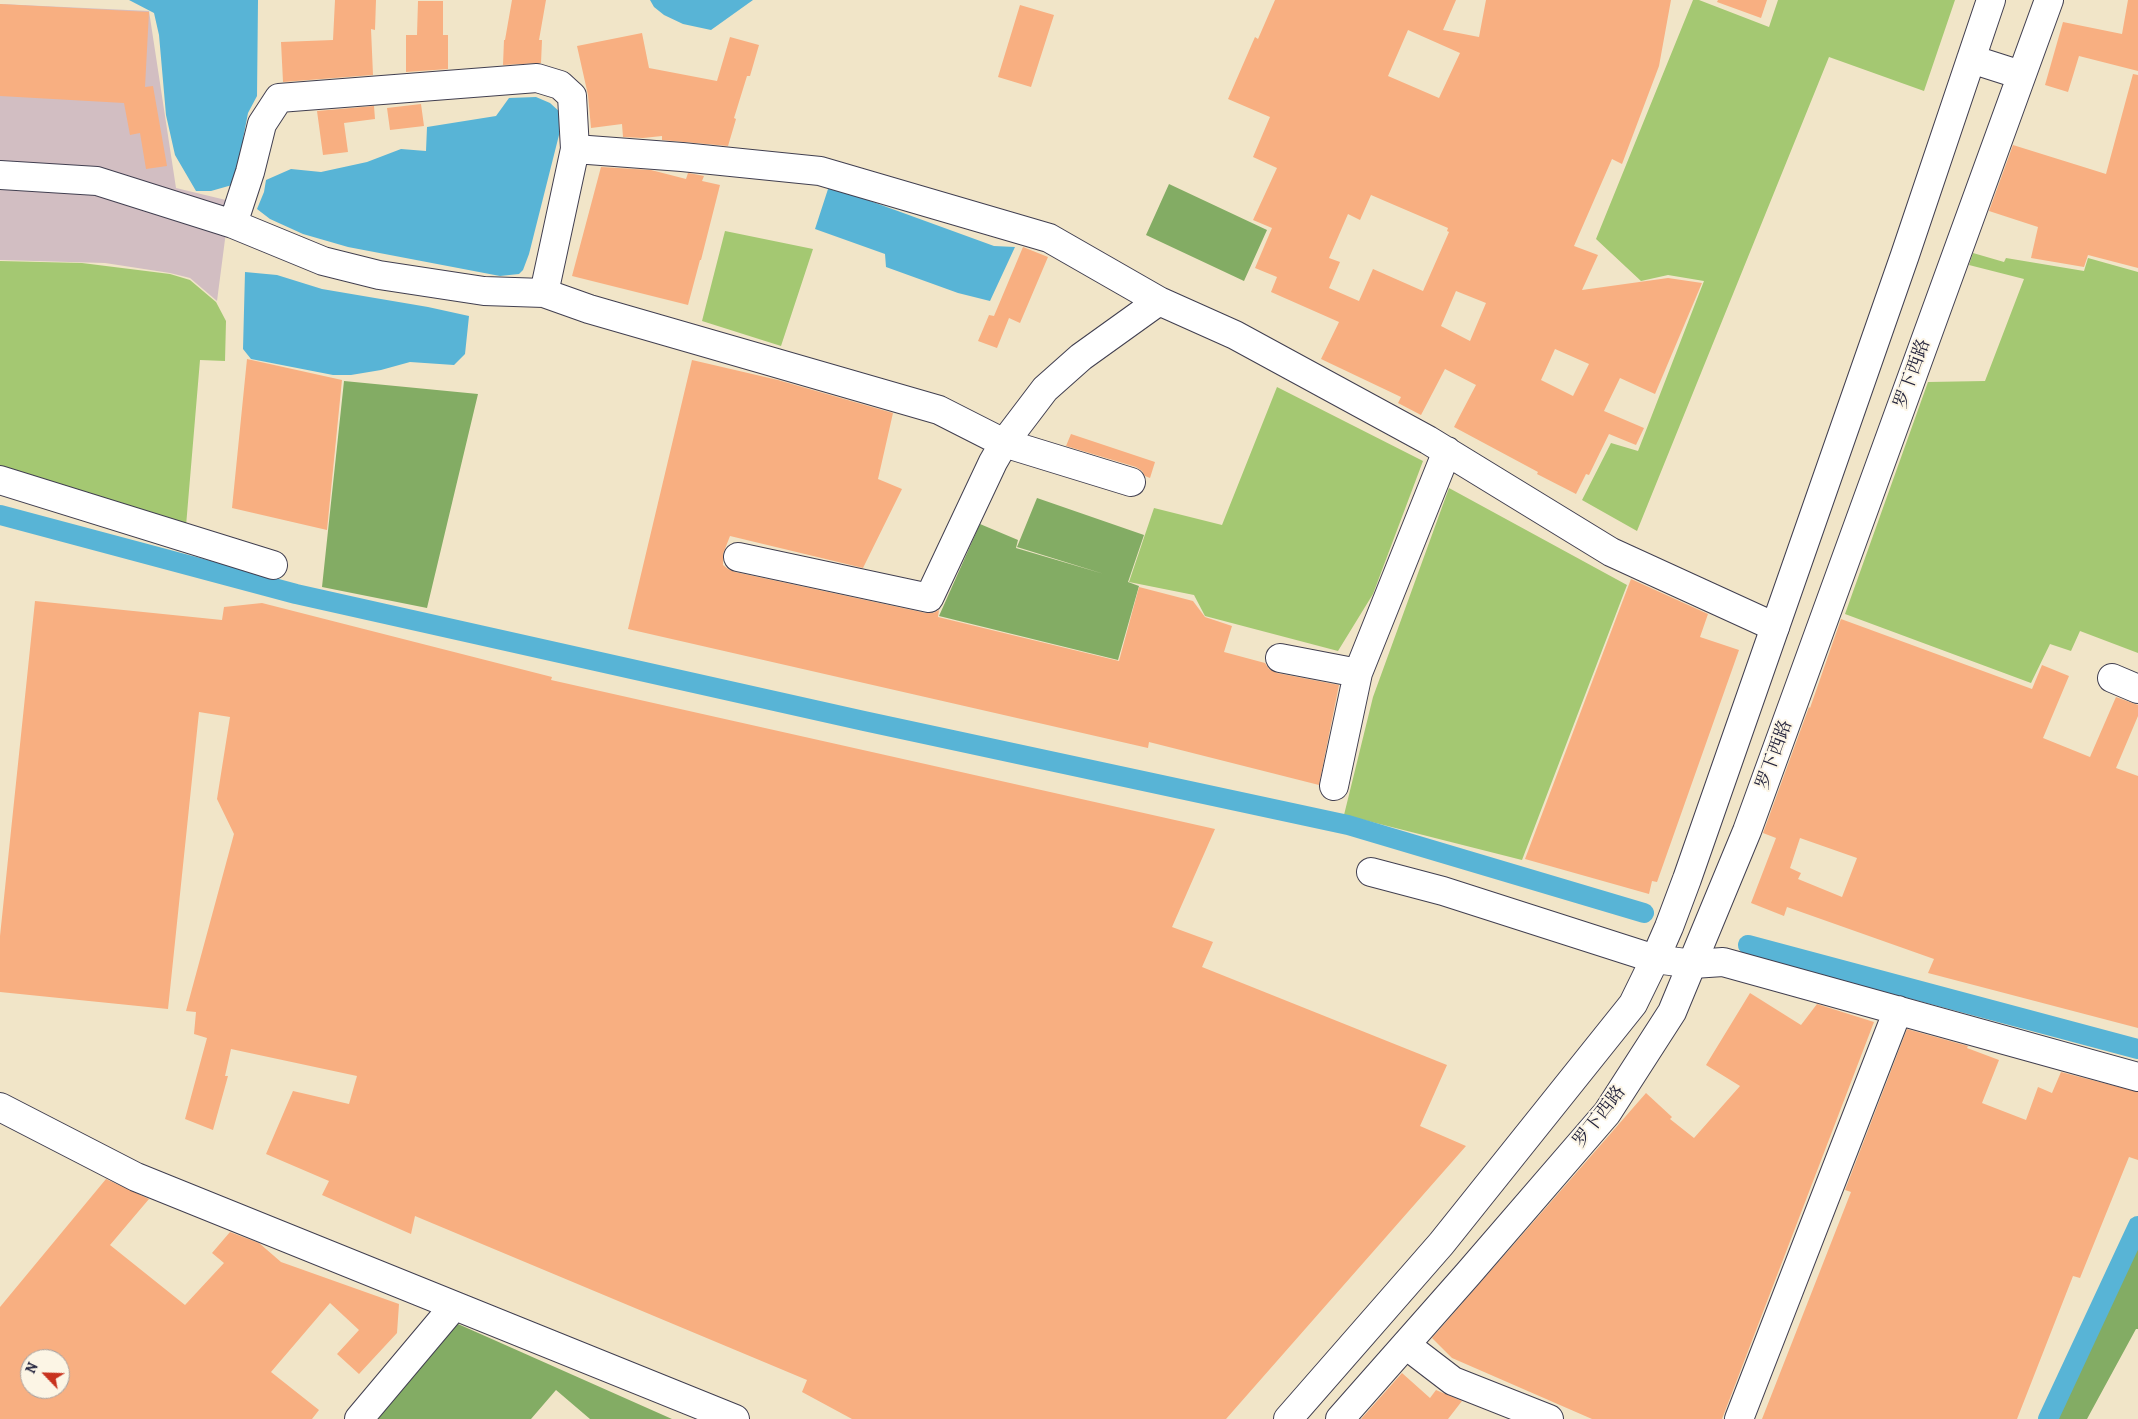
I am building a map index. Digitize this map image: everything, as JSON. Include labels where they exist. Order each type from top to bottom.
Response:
[{"type":"street","points":[[1288,1419],[1441,1244],[1633,1004],[1655,960],[1670,927],[1775,627],[1991,0]]},
{"type":"street","name":"罗下西路","points":[[1340,1419],[1606,1113],[1672,1012],[1747,831],[2049,0]]},
{"type":"street","points":[[1971,59],[2021,75]]},
{"type":"street","points":[[233,224],[250,172],[262,124],[279,98],[537,78],[560,84],[572,96],[575,149],[544,293]]},
{"type":"street","points":[[575,149],[820,170],[1049,238],[1158,301],[1235,335],[1447,451],[1611,552],[1775,627]]},
{"type":"street","points":[[0,175],[97,181],[233,224],[324,261],[379,275],[484,291],[544,293],[589,310],[939,410],[1004,444],[1131,482]]},
{"type":"street","points":[[738,557],[929,598],[993,462],[1045,389],[1081,357],[1158,301]]},
{"type":"street","points":[[1334,786],[1358,672],[1447,451]]},
{"type":"street","points":[[0,480],[273,566]]},
{"type":"street","points":[[1280,658],[1358,672]]},
{"type":"street","points":[[2112,678],[2138,689]]},
{"type":"street","points":[[1371,872],[1443,891],[1655,960],[1693,964],[1723,962],[2138,1077]]},
{"type":"street","points":[[1739,1419],[1898,1010]]},
{"type":"street","points":[[0,1107],[136,1177],[735,1419]]},
{"type":"street","points":[[359,1419],[454,1306]]},
{"type":"street","points":[[1406,1345],[1452,1381],[1549,1419]]},
{"type":"shaded area","points":[[0,4],[149,11],[176,188],[230,201],[217,301],[190,278],[170,273],[105,263],[0,260]]},
{"type":"green space","points":[[1693,0],[1699,0],[1769,27],[1778,0],[1955,0],[1924,91],[1829,57],[1637,531],[1582,500],[1611,443],[1638,451],[1704,281],[1668,275],[1641,281],[1596,239]]},
{"type":"green space","points":[[1169,184],[1267,230],[1244,281],[1146,235]]},
{"type":"green space","points":[[725,231],[813,249],[781,346],[702,321]]},
{"type":"green space","points":[[1973,253],[2004,262],[2006,258],[2084,271],[2088,258],[2138,272],[2138,653],[2080,631],[2071,651],[2050,644],[2031,683],[1845,614],[1928,382],[1985,381],[2024,279],[1969,265]]},
{"type":"green space","points":[[0,261],[82,263],[170,274],[190,280],[216,302],[226,321],[225,361],[200,360],[186,526],[0,469]]},
{"type":"green space","points":[[344,381],[478,394],[427,608],[322,587]]},
{"type":"green space","points":[[1277,387],[1423,461],[1373,594],[1338,651],[1205,616],[1194,595],[1129,582],[1154,508],[1222,525]]},
{"type":"green space","points":[[1449,488],[1627,585],[1522,860],[1344,815],[1373,697]]},
{"type":"green space","points":[[1037,498],[1144,535],[1128,582],[1139,586],[1118,660],[939,616],[980,524],[1018,540],[1016,548],[1104,574],[1017,547]]},
{"type":"green space","points":[[2138,1247],[2138,1329],[2136,1329],[2087,1419],[2056,1419]]},
{"type":"green space","points":[[449,1320],[672,1419],[590,1419],[556,1390],[531,1419],[370,1419]]},
{"type":"water","points":[[129,0],[258,0],[257,96],[248,113],[243,139],[243,168],[232,185],[211,191],[196,191],[175,155],[166,115],[159,35],[154,13]]},
{"type":"water","points":[[650,0],[753,0],[711,30],[683,24],[664,15],[654,7]]},
{"type":"water","points":[[536,97],[550,103],[561,113],[559,135],[529,254],[523,270],[519,274],[500,276],[348,247],[303,234],[270,219],[257,209],[264,192],[266,180],[291,169],[321,172],[367,162],[401,149],[426,151],[427,127],[496,116],[509,98]]},
{"type":"water","points":[[829,186],[994,246],[1015,247],[990,301],[958,293],[886,267],[885,254],[815,229]]},
{"type":"water","points":[[245,272],[277,275],[322,289],[469,316],[465,354],[454,365],[410,362],[381,370],[351,375],[333,375],[251,359],[243,349]]},
{"type":"building","points":[[335,0],[376,0],[375,30],[371,29],[373,75],[283,82],[281,42],[333,40]]},
{"type":"building","points":[[512,0],[546,0],[539,40],[542,40],[541,63],[503,65],[504,40]]},
{"type":"building","points":[[1275,0],[1456,0],[1443,30],[1479,37],[1486,0],[1671,0],[1659,66],[1622,164],[1612,159],[1574,246],[1598,255],[1582,290],[1668,278],[1702,283],[1655,394],[1620,378],[1604,411],[1644,428],[1636,445],[1609,434],[1589,475],[1586,474],[1576,494],[1454,427],[1476,385],[1445,369],[1421,415],[1398,403],[1401,397],[1321,359],[1339,322],[1271,292],[1277,277],[1255,268],[1272,228],[1253,220],[1277,168],[1253,157],[1270,117],[1228,99],[1255,37],[1258,39]],"holes":[[[1408,30],[1460,53],[1439,98],[1388,76]],[[1371,195],[1448,228],[1447,231],[1449,232],[1423,291],[1373,269],[1359,301],[1329,288],[1340,262],[1329,258],[1348,214],[1360,220]],[[1456,291],[1486,303],[1470,341],[1441,326]],[[1555,349],[1589,364],[1573,396],[1541,380]]]},
{"type":"building","points":[[1718,0],[1767,0],[1761,18],[1717,2]]},
{"type":"building","points":[[2128,0],[2138,0],[2138,71],[2079,56],[2068,92],[2045,85],[2063,22],[2122,34]]},
{"type":"building","points":[[418,1],[443,1],[443,35],[448,35],[448,69],[406,72],[406,35],[417,35]]},
{"type":"building","points":[[0,4],[149,12],[145,87],[153,86],[167,166],[146,169],[140,133],[130,135],[124,103],[0,96]]},
{"type":"building","points":[[1020,5],[1054,15],[1031,87],[998,77]]},
{"type":"building","points":[[642,33],[649,68],[717,81],[730,37],[759,45],[750,76],[747,76],[734,118],[736,119],[728,146],[662,140],[662,136],[643,138],[623,137],[622,124],[591,128],[588,95],[577,46]]},
{"type":"building","points":[[2133,74],[2138,75],[2138,268],[2088,255],[2084,267],[2031,258],[2038,227],[1989,211],[2013,145],[2106,174]]},
{"type":"building","points":[[421,104],[424,126],[390,130],[387,108]]},
{"type":"building","points":[[374,106],[375,119],[344,123],[348,152],[323,155],[317,111]]},
{"type":"building","points":[[601,167],[651,170],[686,179],[688,173],[704,176],[702,181],[720,185],[688,305],[572,276]]},
{"type":"building","points":[[1023,247],[1048,257],[1020,323],[1009,318],[997,348],[978,341],[989,315],[994,316]]},
{"type":"building","points":[[247,359],[342,380],[327,530],[232,508]]},
{"type":"building","points":[[692,360],[778,380],[893,413],[878,479],[902,489],[863,568],[730,536],[723,554],[723,565],[728,569],[926,613],[933,613],[939,610],[938,617],[1119,661],[1139,587],[1193,601],[1205,617],[1232,626],[1224,652],[1265,663],[1269,669],[1277,673],[1339,685],[1319,785],[1149,742],[1148,748],[628,629]]},
{"type":"building","points":[[1071,434],[1155,462],[1150,478],[1145,476],[1136,467],[1066,446]]},
{"type":"building","points":[[1631,579],[1708,614],[1700,637],[1739,650],[1657,882],[1652,881],[1649,894],[1525,859]]},
{"type":"building","points":[[35,601],[222,620],[224,607],[262,603],[552,677],[551,680],[1215,829],[1172,927],[1213,942],[1202,967],[1447,1065],[1420,1126],[1466,1146],[1226,1419],[852,1419],[802,1392],[807,1380],[415,1216],[411,1234],[322,1195],[329,1181],[266,1154],[293,1091],[349,1104],[357,1076],[231,1049],[225,1076],[228,1076],[213,1130],[185,1119],[207,1038],[194,1034],[196,1012],[186,1011],[234,834],[217,799],[230,717],[199,712],[168,1009],[0,992],[0,936]]},
{"type":"building","points":[[1841,619],[2032,689],[2042,665],[2069,676],[2043,738],[2090,757],[2116,697],[2138,705],[2138,716],[2116,768],[2138,776],[2138,1028],[1928,973],[1934,959],[1787,907],[1784,916],[1751,903],[1776,838],[1763,833]],"holes":[[[1800,838],[1857,858],[1842,897],[1798,879],[1801,873],[1790,868]]]},
{"type":"building","points":[[1750,993],[1801,1025],[1817,1004],[1874,1022],[1722,1419],[1592,1419],[1452,1358],[1432,1338],[1646,1093],[1672,1117],[1670,1119],[1694,1138],[1740,1086],[1706,1065]]},
{"type":"building","points":[[1907,1029],[1968,1046],[1967,1048],[1999,1060],[1982,1103],[2026,1120],[2038,1087],[2052,1093],[2061,1072],[2138,1092],[2138,1160],[2129,1157],[2080,1278],[2073,1276],[2017,1419],[1762,1419],[1851,1192],[1845,1190]]},
{"type":"building","points":[[106,1179],[149,1199],[110,1245],[185,1305],[224,1263],[212,1253],[230,1232],[259,1243],[281,1262],[399,1304],[397,1333],[359,1374],[337,1354],[359,1330],[330,1303],[271,1372],[319,1410],[312,1419],[0,1419],[0,1307]]},
{"type":"building","points":[[1402,1373],[1430,1398],[1436,1390],[1462,1401],[1448,1419],[1361,1419]]},
{"type":"waterway","points":[[0,515],[296,594],[864,721],[1348,825],[1644,913]]},
{"type":"waterway","points":[[1748,945],[2138,1049]]},
{"type":"waterway","points":[[2048,1419],[2138,1226]]}]
